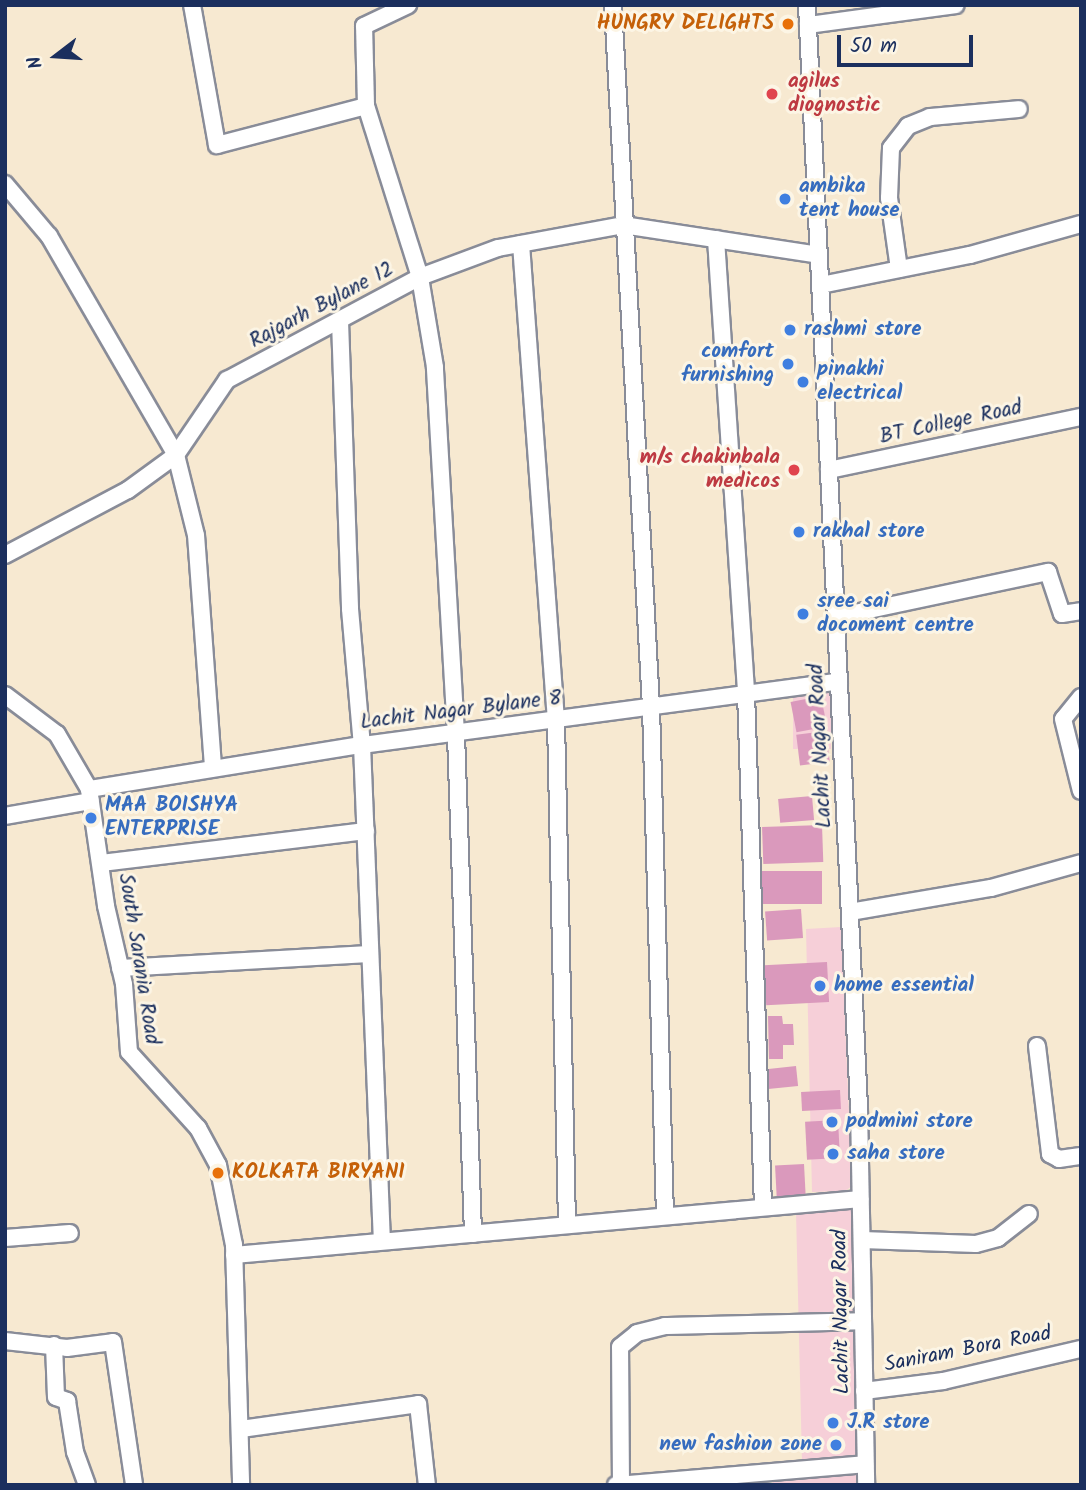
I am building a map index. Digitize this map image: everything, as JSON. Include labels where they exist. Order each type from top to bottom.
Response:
[{"type":"street","points":[[191,5],[217,145],[366,106]]},
{"type":"street","name":"Rajgarh Bylane 12","points":[[5,555],[128,490],[176,455],[227,380],[420,277],[366,106],[364,26],[408,5]]},
{"type":"street","points":[[613,5],[651,706],[665,1216]]},
{"type":"street","name":"Lachit Nagar Road","points":[[807,5],[850,912],[861,1199],[866,1485]]},
{"type":"street","points":[[808,25],[956,5]]},
{"type":"street","points":[[899,269],[889,198],[891,148],[908,126],[930,117],[1019,109]]},
{"type":"street","points":[[5,184],[49,236],[176,455],[196,535],[213,768]]},
{"type":"street","points":[[821,285],[899,269],[1081,224]]},
{"type":"street","points":[[472,1234],[456,734],[435,367],[420,277],[520,244],[623,225],[819,255]]},
{"type":"street","points":[[716,239],[746,692],[763,1207]]},
{"type":"street","points":[[520,244],[556,720],[567,1225]]},
{"type":"street","points":[[341,321],[350,608],[362,744],[382,1241]]},
{"type":"street","name":"BT College Road","points":[[829,470],[1081,417]]},
{"type":"street","points":[[836,617],[1048,572],[1062,614],[1081,611]]},
{"type":"street","name":"Lachit Nagar Bylane 8","points":[[5,816],[213,768],[362,744],[456,734],[839,681]]},
{"type":"street","name":"South Sarania Road","points":[[5,695],[57,734],[90,795],[102,863],[106,906],[120,968],[129,1052],[198,1128],[211,1153],[234,1255],[242,1485]]},
{"type":"street","points":[[1080,783],[1063,719],[1081,697]]},
{"type":"street","points":[[102,863],[366,831]]},
{"type":"street","points":[[850,912],[991,888],[1081,863]]},
{"type":"street","points":[[120,968],[370,954]]},
{"type":"street","points":[[1037,1046],[1050,1154],[1059,1159],[1081,1156]]},
{"type":"street","points":[[234,1255],[861,1199]]},
{"type":"street","points":[[862,1240],[976,1244],[998,1238],[1030,1214]]},
{"type":"street","points":[[5,1238],[70,1233]]},
{"type":"street","points":[[863,1321],[665,1326],[636,1333],[620,1347],[619,1485],[865,1464]]},
{"type":"street","points":[[5,1340],[54,1346],[113,1342],[134,1485]]},
{"type":"street","points":[[54,1346],[56,1397],[67,1401],[75,1452],[87,1485]]},
{"type":"street","name":"Saniram Bora Road","points":[[864,1391],[943,1381],[1081,1349]]},
{"type":"street","points":[[241,1429],[418,1404],[427,1485]]},
{"type":"shaded area","points":[[793,693],[831,693],[831,749],[793,749]]},
{"type":"shaded area","points":[[841,927],[852,1186],[845,1191],[812,1192],[806,929]]},
{"type":"shaded area","points":[[848,1207],[853,1211],[860,1452],[855,1457],[802,1461],[796,1212]]},
{"type":"shaded area","points":[[855,1467],[861,1485],[773,1485],[772,1472]]},
{"type":"building","points":[[821,696],[827,726],[796,732],[791,702]]},
{"type":"building","points":[[826,731],[830,762],[800,765],[796,735]]},
{"type":"building","points":[[812,796],[814,820],[780,823],[778,799]]},
{"type":"building","points":[[822,825],[823,862],[763,864],[762,827]]},
{"type":"building","points":[[762,871],[822,871],[822,904],[762,904]]},
{"type":"building","points":[[801,909],[803,938],[767,940],[765,912]]},
{"type":"building","points":[[827,962],[829,1002],[766,1005],[764,965]]},
{"type":"building","points":[[768,1016],[782,1016],[783,1024],[793,1024],[794,1045],[783,1045],[783,1059],[769,1059]]},
{"type":"building","points":[[796,1066],[798,1086],[768,1089],[766,1069]]},
{"type":"building","points":[[840,1090],[841,1109],[802,1111],[801,1092]]},
{"type":"building","points":[[838,1120],[840,1158],[807,1160],[805,1122]]},
{"type":"building","points":[[804,1164],[806,1199],[777,1200],[775,1166]]},
{"type":"place","name":"HUNGRY DELIGHTS","points":[[788,24]]},
{"type":"place","name":"agilus diognostic","points":[[772,94]]},
{"type":"place","name":"ambika tent house","points":[[785,199]]},
{"type":"place","name":"rashmi store","points":[[790,330]]},
{"type":"place","name":"comfort furnishing","points":[[788,364]]},
{"type":"place","name":"pinakhi electrical","points":[[803,382]]},
{"type":"place","name":"m/s chakinbala medicos","points":[[794,470]]},
{"type":"place","name":"rakhal store","points":[[799,532]]},
{"type":"place","name":"sree sai docoment centre","points":[[803,614]]},
{"type":"place","name":"MAA BOISHYA ENTERPRISE","points":[[91,818]]},
{"type":"place","name":"home essential","points":[[820,986]]},
{"type":"place","name":"podmini store","points":[[832,1122]]},
{"type":"place","name":"saha store","points":[[833,1154]]},
{"type":"place","name":"KOLKATA BIRYANI","points":[[218,1173]]},
{"type":"place","name":"J.R store","points":[[833,1423]]},
{"type":"place","name":"new fashion zone","points":[[836,1445]]}]
